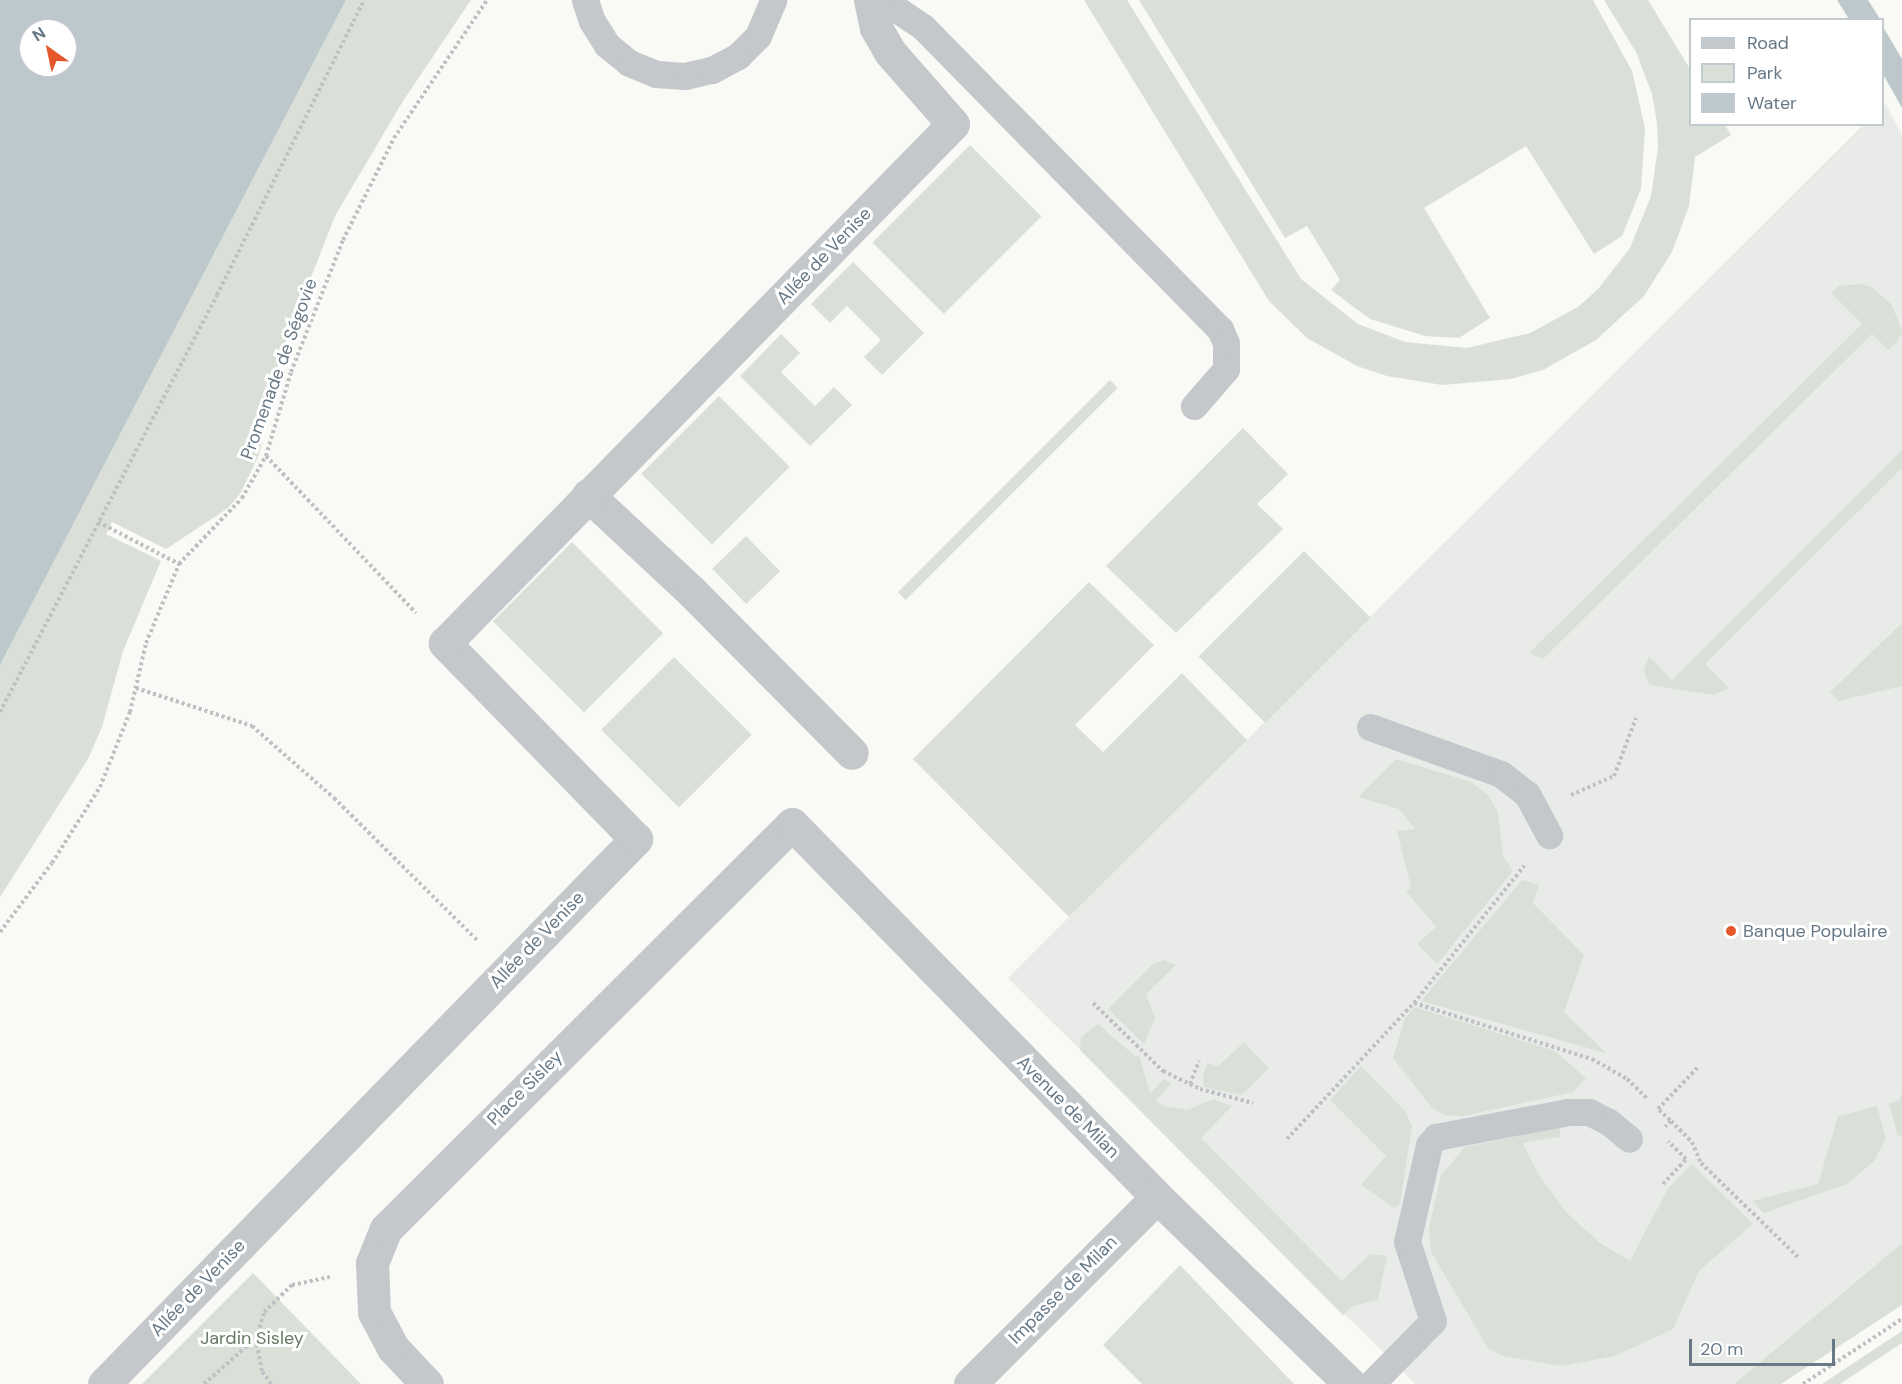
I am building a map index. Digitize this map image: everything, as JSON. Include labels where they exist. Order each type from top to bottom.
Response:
[{"type":"street","name":"Allée de Venise","points":[[104,1384],[636,839],[445,643],[953,124],[890,52],[876,28],[870,0]]},
{"type":"street","points":[[588,495],[692,591],[852,753]]},
{"type":"street","name":"Avenue de Milan","points":[[792,824],[1157,1197],[1350,1384]]},
{"type":"street","name":"Place Sisley","points":[[427,1384],[381,1329],[370,1280],[377,1246],[398,1214],[792,824]]},
{"type":"street","name":"Impasse de Milan","points":[[970,1384],[1157,1197]]},
{"type":"lane","points":[[585,0],[592,21],[607,45],[629,63],[656,74],[685,76],[712,70],[738,56],[758,36],[773,0]]},
{"type":"lane","points":[[883,0],[923,27],[1220,329],[1226,343],[1226,369],[1194,406]]},
{"type":"lane","points":[[1370,727],[1501,774],[1527,794],[1549,835]]},
{"type":"lane","points":[[1371,1384],[1433,1321],[1407,1242],[1429,1145],[1436,1137],[1568,1112],[1589,1112],[1609,1122],[1629,1139]]},
{"type":"path","points":[[0,712],[364,0]]},
{"type":"path","name":"Promenade de Ségovie","points":[[0,932],[52,863],[100,787],[120,745],[146,643],[179,564],[242,498],[266,456],[291,372],[343,240],[394,138],[487,0]]},
{"type":"path","points":[[266,456],[445,643]]},
{"type":"path","points":[[98,522],[179,564]]},
{"type":"path","points":[[136,688],[252,726],[334,798],[507,970]]},
{"type":"path","points":[[1536,807],[1610,781],[1636,718]]},
{"type":"path","points":[[1287,1138],[1414,1003],[1549,835]]},
{"type":"path","points":[[1093,1003],[1163,1071],[1190,1084],[1253,1104]]},
{"type":"path","points":[[1414,1003],[1592,1059],[1627,1079],[1692,1142],[1701,1163],[1800,1259]]},
{"type":"path","points":[[1190,1084],[1199,1061]]},
{"type":"path","points":[[1653,1114],[1699,1066]]},
{"type":"path","points":[[1663,1184],[1686,1159],[1660,1133],[1671,1121]]},
{"type":"path","points":[[271,1384],[262,1371],[256,1339],[264,1312],[292,1285],[313,1277],[370,1280]]},
{"type":"path","points":[[1803,1384],[1902,1319]]},
{"type":"path","points":[[204,1384],[256,1339]]},
{"type":"shaded area","name":"Banque Populaire","points":[[1885,103],[1902,135],[1902,1243],[1734,1384],[1415,1384],[1008,978],[1862,126],[1884,126]]},
{"type":"green space","points":[[346,0],[471,0],[403,101],[335,216],[281,354],[259,455],[240,494],[228,508],[166,549],[112,522],[106,534],[161,561],[123,651],[102,727],[88,759],[0,897],[0,665]]},
{"type":"green space","points":[[1084,0],[1127,0],[1301,279],[1358,324],[1405,342],[1467,348],[1530,333],[1578,307],[1599,288],[1630,248],[1651,196],[1658,147],[1657,123],[1652,94],[1636,52],[1604,0],[1648,0],[1689,67],[1689,126],[1726,126],[1731,135],[1695,157],[1689,206],[1672,252],[1644,296],[1596,340],[1543,370],[1511,379],[1442,385],[1387,376],[1357,366],[1307,338],[1269,301]]},
{"type":"green space","points":[[1139,0],[1593,0],[1632,71],[1645,128],[1641,189],[1622,236],[1594,254],[1526,146],[1424,208],[1490,318],[1459,338],[1425,336],[1370,319],[1331,290],[1340,280],[1307,226],[1285,238]]},
{"type":"green space","points":[[970,145],[1041,216],[944,314],[872,243]]},
{"type":"green space","points":[[853,262],[924,333],[882,375],[864,357],[881,340],[847,306],[830,323],[811,304]]},
{"type":"green space","points":[[1860,284],[1872,287],[1892,305],[1902,331],[1898,341],[1888,350],[1872,334],[1543,659],[1529,653],[1862,324],[1831,293],[1839,286]]},
{"type":"green space","points":[[781,334],[800,353],[781,372],[815,406],[834,387],[852,405],[810,446],[740,376]]},
{"type":"green space","points":[[1110,380],[1118,388],[906,600],[898,592]]},
{"type":"green space","points":[[719,396],[790,467],[712,544],[641,474]]},
{"type":"green space","points":[[1243,428],[1288,474],[1257,504],[1283,529],[1176,633],[1106,566]]},
{"type":"green space","points":[[1902,450],[1902,468],[1705,664],[1729,688],[1714,695],[1649,685],[1644,670],[1649,656],[1672,680]]},
{"type":"green space","points":[[746,536],[780,571],[746,604],[712,569]]},
{"type":"green space","points":[[572,542],[663,633],[584,712],[493,621]]},
{"type":"green space","points":[[1304,551],[1370,617],[1265,723],[1199,656]]},
{"type":"green space","points":[[1089,582],[1154,645],[1075,725],[1103,752],[1182,673],[1247,740],[1069,917],[913,759]]},
{"type":"green space","points":[[1902,623],[1902,686],[1838,701],[1830,692]]},
{"type":"green space","points":[[674,657],[752,735],[679,808],[601,730]]},
{"type":"green space","points":[[1396,759],[1471,782],[1488,795],[1498,812],[1503,856],[1513,871],[1437,964],[1417,944],[1436,927],[1406,891],[1411,887],[1397,831],[1415,829],[1399,809],[1358,797]]},
{"type":"green space","points":[[1522,880],[1539,885],[1533,903],[1584,955],[1564,1012],[1606,1053],[1421,1001]]},
{"type":"green space","points":[[1163,960],[1176,965],[1146,994],[1155,1018],[1144,1044],[1108,1009],[1152,965]]},
{"type":"green space","points":[[1415,1007],[1555,1051],[1586,1078],[1573,1092],[1464,1116],[1444,1115],[1432,1108],[1393,1058],[1405,1018]]},
{"type":"green space","points":[[1098,1024],[1136,1057],[1139,1054],[1150,1094],[1164,1079],[1171,1084],[1156,1101],[1163,1106],[1187,1110],[1213,1099],[1232,1106],[1201,1138],[1342,1281],[1370,1254],[1387,1256],[1378,1300],[1352,1306],[1343,1315],[1080,1050],[1081,1037]]},
{"type":"green space","points":[[1244,1042],[1269,1068],[1242,1095],[1204,1087],[1203,1076],[1207,1063],[1218,1066]]},
{"type":"green space","points":[[1361,1066],[1405,1111],[1412,1126],[1400,1204],[1394,1208],[1361,1185],[1386,1156],[1330,1100]]},
{"type":"green space","points":[[1902,1089],[1902,1135],[1898,1136],[1889,1103],[1900,1100]]},
{"type":"green space","points":[[1877,1106],[1886,1139],[1874,1161],[1847,1184],[1764,1213],[1752,1201],[1818,1184],[1838,1116]]},
{"type":"green space","points":[[1560,1127],[1560,1137],[1523,1143],[1537,1172],[1566,1212],[1600,1243],[1630,1261],[1668,1188],[1692,1164],[1753,1224],[1699,1271],[1673,1329],[1615,1356],[1562,1366],[1503,1356],[1488,1348],[1431,1252],[1429,1228],[1441,1175],[1465,1147]]},
{"type":"green space","points":[[1902,1243],[1902,1305],[1781,1384],[1734,1384]]},
{"type":"green space","points":[[1180,1265],[1294,1384],[1142,1384],[1103,1345]]},
{"type":"green space","name":"Jardin Sisley","points":[[253,1273],[361,1384],[142,1384]]},
{"type":"green space","points":[[1902,1331],[1902,1343],[1840,1384],[1822,1384]]},
{"type":"water","points":[[0,0],[346,0],[0,665]]},
{"type":"water","points":[[1837,0],[1868,0],[1879,18],[1848,18]]},
{"type":"water","points":[[1884,28],[1902,59],[1902,108],[1884,76]]},
{"type":"place","name":"Banque Populaire","points":[[1731,931]]}]
